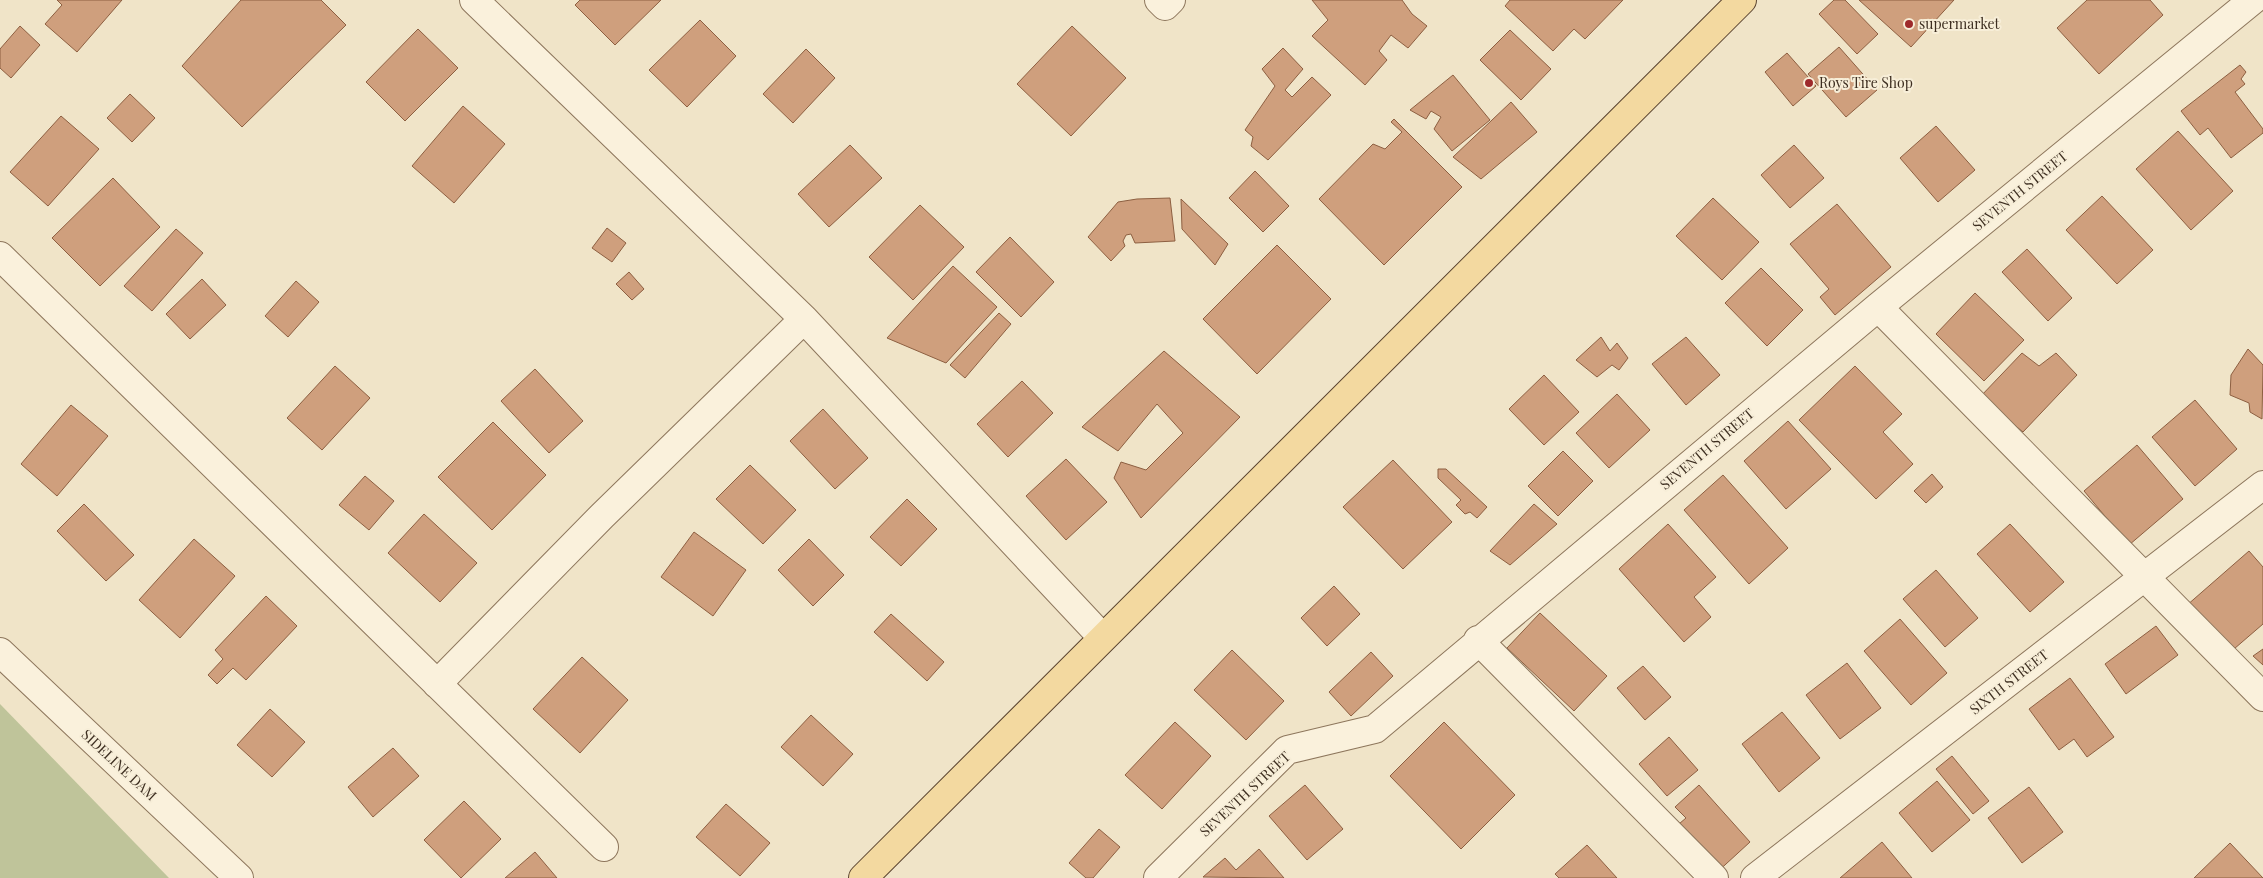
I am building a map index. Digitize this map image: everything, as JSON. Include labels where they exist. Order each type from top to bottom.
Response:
[{"type":"main road","points":[[863,878],[1102,637],[1742,0]]},
{"type":"street","points":[[474,0],[804,320],[1102,637]]},
{"type":"street","points":[[1159,0],[1165,6],[1171,0]]},
{"type":"street","name":"SEVENTH STREET","points":[[1158,878],[1287,750],[1375,729],[1478,640],[1878,307],[2253,0]]},
{"type":"street","points":[[0,256],[604,848]]},
{"type":"street","points":[[1878,307],[2146,576],[2263,697]]},
{"type":"street","points":[[437,684],[609,510],[804,320]]},
{"type":"street","name":"SIXTH STREET","points":[[1755,878],[2263,485]]},
{"type":"street","points":[[1478,640],[1714,878]]},
{"type":"street","name":"SIDELINE DAM","points":[[0,652],[238,878]]},
{"type":"green space","points":[[0,704],[169,878],[0,878]]},
{"type":"building","points":[[57,0],[122,0],[77,52],[45,24],[62,5]]},
{"type":"building","points":[[241,0],[321,0],[346,25],[242,127],[182,66]]},
{"type":"building","points":[[580,0],[661,0],[615,45],[575,5]]},
{"type":"building","points":[[1312,0],[1402,0],[1412,14],[1427,26],[1408,48],[1391,35],[1379,51],[1387,60],[1365,85],[1312,36],[1328,20]]},
{"type":"building","points":[[1510,0],[1623,0],[1585,39],[1574,29],[1553,51],[1505,6]]},
{"type":"building","points":[[1834,0],[1845,0],[1878,34],[1857,54],[1819,14]]},
{"type":"building","name":"supermarket","points":[[1859,0],[1954,0],[1911,47]]},
{"type":"building","points":[[2087,0],[2150,0],[2163,15],[2099,74],[2057,28]]},
{"type":"building","points":[[700,20],[736,56],[687,107],[649,70]]},
{"type":"building","points":[[20,26],[40,45],[11,78],[0,68],[0,49]]},
{"type":"building","points":[[1072,26],[1126,78],[1071,136],[1017,84]]},
{"type":"building","points":[[418,29],[458,68],[405,121],[366,82]]},
{"type":"building","points":[[1510,30],[1551,69],[1521,100],[1480,60]]},
{"type":"building","points":[[1839,47],[1877,90],[1846,117],[1808,74]]},
{"type":"building","points":[[1283,48],[1303,69],[1285,90],[1292,97],[1312,77],[1331,95],[1268,160],[1251,146],[1253,137],[1245,130],[1275,86],[1262,69]]},
{"type":"building","points":[[806,49],[835,78],[793,123],[763,94]]},
{"type":"building","points":[[1787,53],[1816,86],[1793,106],[1765,72]]},
{"type":"building","points":[[2240,65],[2246,72],[2241,79],[2245,84],[2235,92],[2263,129],[2263,133],[2231,158],[2208,128],[2200,135],[2181,111]]},
{"type":"building","points":[[1453,75],[1490,120],[1452,151],[1434,129],[1441,117],[1431,111],[1426,119],[1410,110]]},
{"type":"building","points":[[130,94],[155,118],[132,142],[107,118]]},
{"type":"building","points":[[1511,102],[1537,132],[1481,179],[1453,157]]},
{"type":"building","points":[[463,106],[505,144],[454,203],[412,166]]},
{"type":"building","points":[[61,116],[99,149],[48,206],[10,172]]},
{"type":"building","points":[[1394,119],[1462,187],[1384,265],[1319,199],[1373,144],[1385,149],[1402,132],[1391,122]]},
{"type":"building","points":[[1936,126],[1975,170],[1938,202],[1900,158]]},
{"type":"building","points":[[2178,131],[2233,191],[2191,230],[2136,169]]},
{"type":"building","points":[[850,145],[882,178],[829,227],[798,194]]},
{"type":"building","points":[[1794,145],[1824,178],[1790,208],[1761,175]]},
{"type":"building","points":[[1255,171],[1289,206],[1263,232],[1229,198]]},
{"type":"building","points":[[113,178],[160,227],[100,286],[52,238]]},
{"type":"building","points":[[2102,196],[2153,250],[2117,284],[2066,230]]},
{"type":"building","points":[[1170,198],[1175,241],[1135,243],[1131,234],[1126,235],[1123,241],[1125,246],[1111,261],[1088,237],[1118,202],[1137,199]]},
{"type":"building","points":[[1713,198],[1759,242],[1722,280],[1676,236]]},
{"type":"building","points":[[1181,199],[1228,244],[1215,265],[1182,229]]},
{"type":"building","points":[[1837,204],[1891,267],[1835,315],[1820,297],[1829,289],[1790,244]]},
{"type":"building","points":[[920,205],[964,247],[913,300],[869,257]]},
{"type":"building","points":[[607,228],[626,243],[612,262],[592,248]]},
{"type":"building","points":[[176,229],[203,253],[152,311],[124,286]]},
{"type":"building","points":[[1010,237],[1054,282],[1021,317],[976,272]]},
{"type":"building","points":[[1277,245],[1331,299],[1257,374],[1203,319]]},
{"type":"building","points":[[2027,249],[2072,298],[2048,321],[2002,272]]},
{"type":"building","points":[[953,266],[997,307],[946,363],[887,338]]},
{"type":"building","points":[[1761,268],[1803,310],[1767,346],[1725,303]]},
{"type":"building","points":[[629,272],[644,289],[632,300],[616,284]]},
{"type":"building","points":[[202,279],[226,305],[190,339],[166,314]]},
{"type":"building","points":[[296,281],[319,302],[288,337],[265,316]]},
{"type":"building","points":[[1975,293],[2024,340],[1984,381],[1936,334]]},
{"type":"building","points":[[999,313],[1011,324],[965,378],[950,365]]},
{"type":"building","points":[[1601,337],[1610,351],[1617,343],[1628,358],[1619,370],[1612,365],[1597,377],[1576,360]]},
{"type":"building","points":[[1686,337],[1720,375],[1686,405],[1652,364]]},
{"type":"building","points":[[2248,349],[2263,365],[2262,419],[2250,412],[2249,403],[2230,395],[2231,375]]},
{"type":"building","points":[[1164,351],[1240,417],[1141,518],[1114,478],[1121,462],[1146,470],[1183,433],[1157,404],[1118,451],[1082,427]]},
{"type":"building","points":[[2022,353],[2039,366],[2056,353],[2077,375],[2023,432],[1980,397]]},
{"type":"building","points":[[335,366],[370,398],[322,450],[287,418]]},
{"type":"building","points":[[1855,366],[1902,414],[1883,432],[1913,464],[1876,499],[1799,420]]},
{"type":"building","points":[[535,369],[583,421],[549,453],[501,401]]},
{"type":"building","points":[[1544,375],[1579,412],[1544,445],[1509,409]]},
{"type":"building","points":[[1022,381],[1053,413],[1008,457],[977,424]]},
{"type":"building","points":[[1617,394],[1650,430],[1609,468],[1576,433]]},
{"type":"building","points":[[2195,400],[2237,449],[2195,486],[2152,437]]},
{"type":"building","points":[[71,405],[108,436],[57,496],[21,464]]},
{"type":"building","points":[[823,409],[868,458],[835,489],[790,441]]},
{"type":"building","points":[[1788,421],[1831,469],[1786,509],[1744,461]]},
{"type":"building","points":[[493,422],[546,475],[492,530],[438,477]]},
{"type":"building","points":[[2137,445],[2183,499],[2129,545],[2084,491]]},
{"type":"building","points":[[1563,451],[1593,481],[1558,516],[1528,486]]},
{"type":"building","points":[[1066,459],[1107,502],[1066,540],[1026,496]]},
{"type":"building","points":[[1393,460],[1452,522],[1403,569],[1343,507]]},
{"type":"building","points":[[750,465],[796,510],[763,544],[716,499]]},
{"type":"building","points":[[1438,469],[1446,469],[1487,507],[1477,518],[1470,512],[1465,514],[1456,505],[1461,500],[1438,478]]},
{"type":"building","points":[[1932,474],[1943,487],[1926,503],[1914,491]]},
{"type":"building","points":[[1723,475],[1788,548],[1749,584],[1684,510]]},
{"type":"building","points":[[365,476],[394,501],[369,530],[339,505]]},
{"type":"building","points":[[907,499],[937,529],[901,566],[870,537]]},
{"type":"building","points":[[84,504],[134,555],[106,581],[57,531]]},
{"type":"building","points":[[1534,504],[1557,524],[1510,565],[1490,551]]},
{"type":"building","points":[[424,514],[477,563],[440,602],[388,553]]},
{"type":"building","points":[[1668,524],[1716,577],[1694,597],[1711,617],[1684,642],[1619,569]]},
{"type":"building","points":[[2010,524],[2064,582],[2030,612],[1977,554]]},
{"type":"building","points":[[694,532],[746,570],[713,616],[661,577]]},
{"type":"building","points":[[194,539],[235,576],[180,638],[139,600]]},
{"type":"building","points":[[809,539],[844,575],[813,606],[778,570]]},
{"type":"building","points":[[2249,551],[2263,567],[2263,624],[2227,655],[2186,606]]},
{"type":"building","points":[[1936,570],[1978,618],[1945,647],[1903,599]]},
{"type":"building","points":[[1334,586],[1360,614],[1327,646],[1301,618]]},
{"type":"building","points":[[266,596],[297,626],[246,680],[233,668],[217,684],[208,675],[223,659],[215,650]]},
{"type":"building","points":[[1540,613],[1607,676],[1574,711],[1507,648]]},
{"type":"building","points":[[891,614],[944,662],[927,681],[874,632]]},
{"type":"building","points":[[1900,619],[1947,673],[1911,705],[1864,651]]},
{"type":"building","points":[[2156,626],[2178,655],[2126,694],[2105,664]]},
{"type":"building","points":[[2263,649],[2263,665],[2253,656]]},
{"type":"building","points":[[1232,650],[1284,701],[1246,740],[1194,690]]},
{"type":"building","points":[[1371,652],[1393,676],[1351,716],[1329,692]]},
{"type":"building","points":[[582,657],[628,700],[580,753],[533,709]]},
{"type":"building","points":[[1847,663],[1881,708],[1840,739],[1806,695]]},
{"type":"building","points":[[1643,666],[1671,697],[1645,720],[1617,688]]},
{"type":"building","points":[[2070,678],[2114,737],[2087,757],[2074,739],[2059,750],[2029,709]]},
{"type":"building","points":[[270,709],[305,742],[272,777],[237,745]]},
{"type":"building","points":[[1782,712],[1820,758],[1779,792],[1742,744]]},
{"type":"building","points":[[811,715],[853,754],[823,786],[781,747]]},
{"type":"building","points":[[1175,722],[1211,756],[1162,809],[1125,775]]},
{"type":"building","points":[[1444,722],[1515,795],[1461,849],[1390,776]]},
{"type":"building","points":[[1669,737],[1698,770],[1667,796],[1639,764]]},
{"type":"building","points":[[393,748],[419,776],[373,817],[348,787]]},
{"type":"building","points":[[1952,756],[1989,801],[1973,814],[1936,769]]},
{"type":"building","points":[[1937,781],[1970,820],[1932,852],[1899,813]]},
{"type":"building","points":[[1305,785],[1343,829],[1307,860],[1269,816]]},
{"type":"building","points":[[1699,785],[1750,842],[1714,875],[1673,829],[1686,818],[1675,807]]},
{"type":"building","points":[[2029,787],[2063,832],[2022,863],[1988,818]]},
{"type":"building","points":[[464,801],[501,839],[461,878],[424,840]]},
{"type":"building","points":[[726,804],[770,843],[740,876],[696,837]]},
{"type":"building","points":[[1099,829],[1120,847],[1093,878],[1086,878],[1069,863]]},
{"type":"building","points":[[1882,842],[1912,878],[1840,878]]},
{"type":"building","points":[[2230,843],[2263,878],[2194,878]]},
{"type":"building","points":[[1587,845],[1617,878],[1559,878],[1555,874]]},
{"type":"building","points":[[1259,849],[1284,878],[1203,877],[1225,858],[1236,870]]},
{"type":"building","points":[[535,852],[557,878],[505,878]]},
{"type":"place","name":"supermarket","points":[[1909,24]]},
{"type":"place","name":"Roys Tire Shop","points":[[1809,83]]}]
